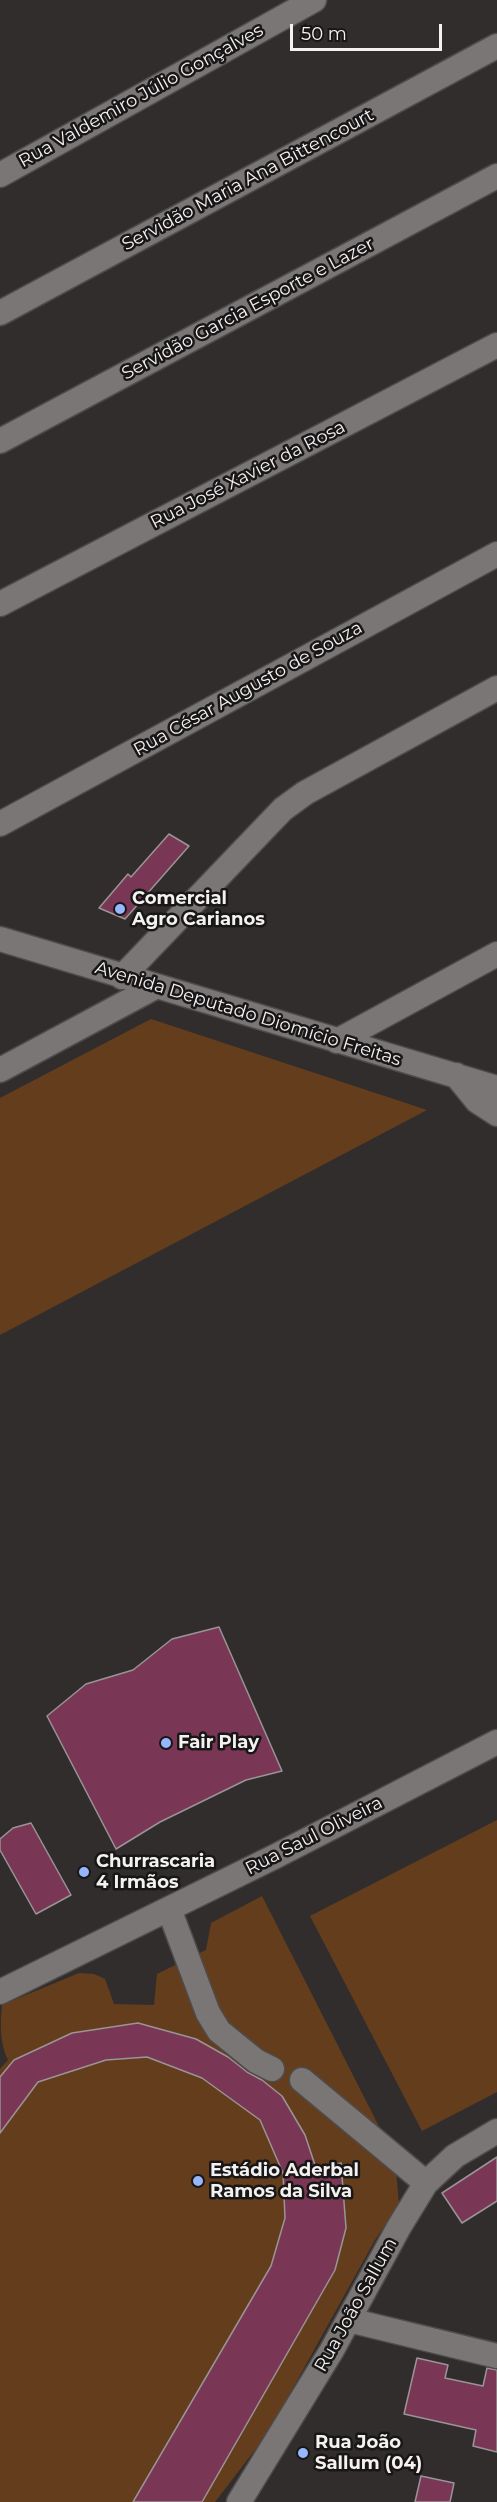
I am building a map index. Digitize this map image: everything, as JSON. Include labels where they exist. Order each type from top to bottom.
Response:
[{"type":"street","name":"Rua Valdemiro Júlio Gonçalves","points":[[0,175],[314,0]]},
{"type":"street","name":"Servidão Maria Ana Bittencourt","points":[[0,313],[497,46]]},
{"type":"street","name":"Servidão Garcia Esporte e Lazer","points":[[0,441],[497,176]]},
{"type":"street","name":"Rua José Xavier da Rosa","points":[[0,604],[497,345]]},
{"type":"street","name":"Rua César Augusto de Souza","points":[[0,824],[497,554]]},
{"type":"street","points":[[122,977],[283,809],[305,793],[497,688]]},
{"type":"street","name":"Avenida Deputado Diomício Freitas","points":[[0,939],[497,1088]]},
{"type":"street","points":[[338,1041],[497,954]]},
{"type":"street","points":[[0,1070],[155,987]]},
{"type":"street","points":[[456,1075],[477,1101],[497,1114]]},
{"type":"street","name":"Rua Saul Oliveira","points":[[2,1987],[169,1910],[497,1742]]},
{"type":"street","points":[[169,1910],[208,2013],[219,2031],[256,2061],[272,2069]]},
{"type":"street","points":[[302,2080],[426,2183]]},
{"type":"street","name":"Rua João Sallum","points":[[238,2502],[349,2320],[426,2183],[455,2156],[495,2134]]},
{"type":"street","points":[[349,2320],[497,2356]]},
{"type":"shaded area","points":[[151,1019],[427,1110],[0,1335],[0,1098]]},
{"type":"shaded area","points":[[497,1820],[497,2092],[422,2131],[310,1916]]},
{"type":"shaded area","name":"Estádio Aderbal Ramos da Silva","points":[[262,1896],[395,2158],[399,2205],[375,2240],[268,2433],[215,2502],[0,2502],[0,2069],[8,2060],[1,2034],[2,2005],[79,1973],[94,1974],[105,1979],[114,2004],[154,2005],[157,1974],[206,1950],[211,1923]]},
{"type":"building","points":[[169,834],[189,846],[125,919],[99,908],[128,874],[131,877]]},
{"type":"building","name":"Fair Play","points":[[219,1627],[282,1771],[246,1780],[160,1822],[116,1849],[47,1716],[86,1684],[133,1670],[172,1639]]},
{"type":"building","points":[[31,1823],[71,1895],[36,1914],[0,1850],[0,1839],[13,1828]]},
{"type":"building","points":[[138,2023],[196,2039],[262,2080],[282,2096],[305,2135],[316,2168],[341,2163],[346,2228],[335,2270],[202,2502],[133,2502],[271,2266],[285,2218],[283,2173],[260,2120],[202,2078],[147,2057],[106,2060],[38,2082],[0,2133],[0,2077],[14,2060],[72,2033]]},
{"type":"building","points":[[497,2157],[497,2201],[462,2223],[442,2193]]},
{"type":"building","points":[[417,2358],[448,2365],[445,2378],[483,2386],[487,2368],[497,2370],[497,2452],[473,2446],[476,2430],[404,2414]]},
{"type":"building","points":[[421,2476],[454,2483],[450,2502],[415,2502]]},
{"type":"place","name":"Comercial Agro Carianos","points":[[120,909]]},
{"type":"place","name":"Fair Play","points":[[166,1743]]},
{"type":"place","name":"Churrascaria 4 Irmãos","points":[[84,1872]]},
{"type":"place","name":"Estádio Aderbal Ramos da Silva","points":[[198,2181]]},
{"type":"place","name":"Rua João Sallum (04)","points":[[303,2453]]}]
